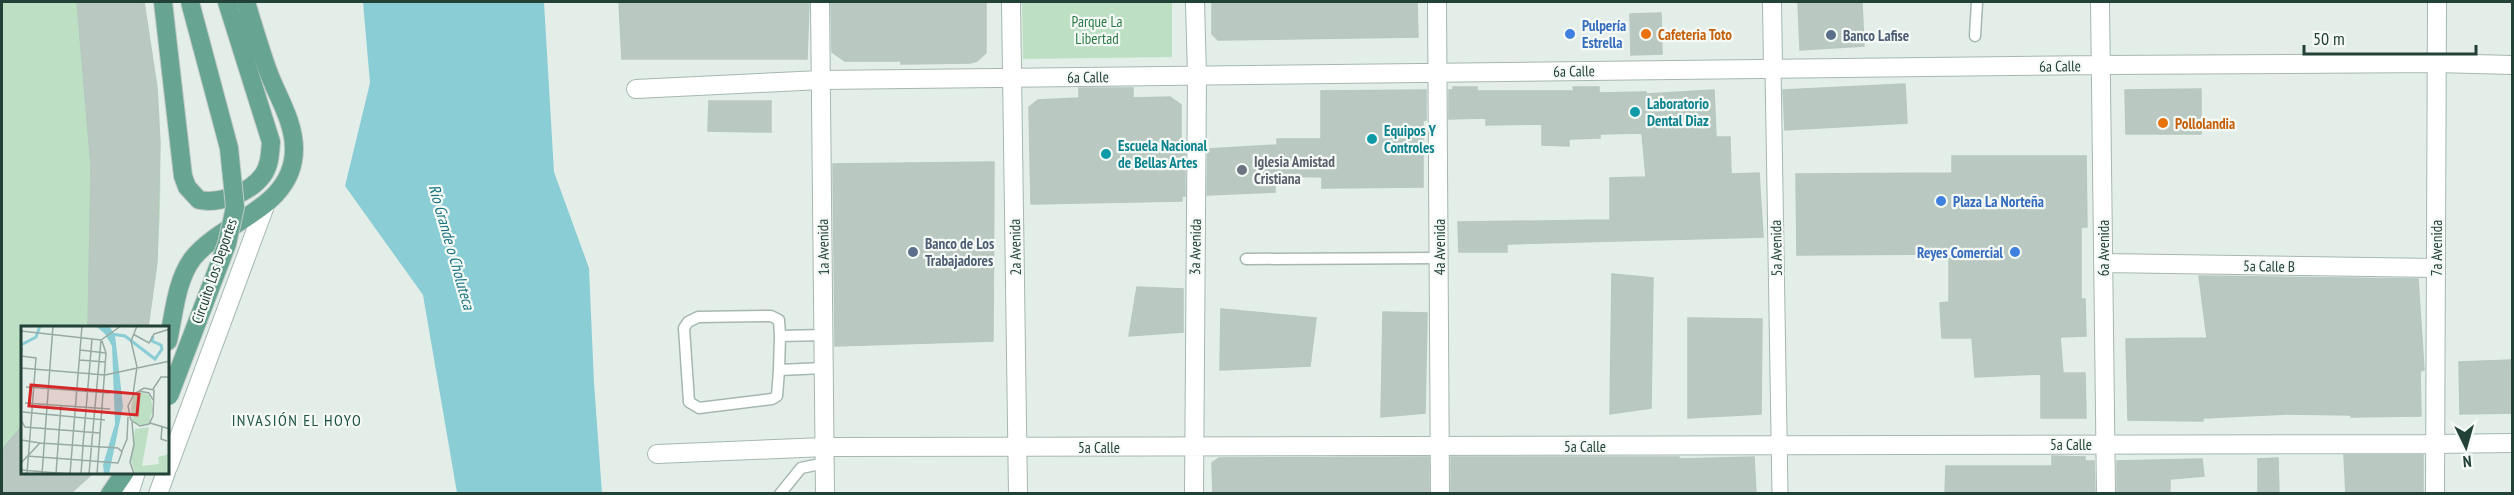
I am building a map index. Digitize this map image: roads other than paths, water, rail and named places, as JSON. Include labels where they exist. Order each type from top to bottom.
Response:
[{"type":"main road","points":[[163,2],[183,176],[187,187],[199,200],[217,202],[251,187],[263,175],[270,161],[271,142],[227,2]]},
{"type":"main road","name":"Circuito Los Deportes","points":[[170,394],[223,254],[233,224],[235,207],[233,168],[229,148],[190,2]]},
{"type":"main road","points":[[170,332],[180,287],[193,258],[278,193],[291,166],[294,150],[293,132],[268,70],[246,2]]},
{"type":"main road","points":[[110,494],[124,474]]},
{"type":"street","name":"1a Avenida","points":[[820,2],[825,494]]},
{"type":"street","name":"2a Avenida","points":[[1011,2],[1017,494]]},
{"type":"street","name":"3a Avenida","points":[[1194,494],[1197,76],[1195,2]]},
{"type":"street","name":"4a Avenida","points":[[1437,2],[1440,494]]},
{"type":"street","name":"5a Avenida","points":[[1772,2],[1780,494]]},
{"type":"street","name":"6a Avenida","points":[[2100,2],[2106,494]]},
{"type":"street","name":"7a Avenida","points":[[2435,494],[2437,2]]},
{"type":"street","name":"6a Calle","points":[[636,88],[821,80],[2101,65],[2437,63],[2512,65]]},
{"type":"street","points":[[170,461],[266,203]]},
{"type":"street","name":"5a Calle B","points":[[2103,263],[2436,268]]},
{"type":"street","name":"5a Calle","points":[[657,454],[825,455],[1017,447],[2512,443]]},
{"type":"street","points":[[129,494],[135,474]]},
{"type":"street","points":[[158,494],[165,474]]},
{"type":"lane","points":[[1974,36],[1977,2]]},
{"type":"lane","points":[[1246,259],[1439,258]]},
{"type":"lane","points":[[771,316],[779,320],[779,370],[777,396],[772,399],[699,408],[689,402],[684,328],[688,322],[698,317],[771,316]]},
{"type":"lane","points":[[780,336],[824,335]]},
{"type":"lane","points":[[779,370],[824,368]]},
{"type":"lane","points":[[780,494],[801,468],[825,455]]},
{"type":"water","name":"Río Grande o Choluteca","points":[[363,2],[544,2],[554,172],[589,268],[602,493],[457,493],[423,295],[345,186],[370,83]]},
{"type":"place","name":"Pulpería Estrella","points":[[1570,34]]},
{"type":"place","name":"Cafeteria Toto","points":[[1646,34]]},
{"type":"place","name":"Banco Lafise","points":[[1831,35]]},
{"type":"place","name":"Laboratorio Dental Diaz","points":[[1635,112]]},
{"type":"place","name":"Pollolandia","points":[[2163,123]]},
{"type":"place","name":"Equipos Y Controles","points":[[1372,139]]},
{"type":"place","name":"Escuela Nacional de Bellas Artes","points":[[1106,154]]},
{"type":"place","name":"Iglesia Amistad Cristiana","points":[[1242,170]]},
{"type":"place","name":"Plaza La Norteña","points":[[1941,201]]},
{"type":"place","name":"Banco de Los Trabajadores","points":[[913,252]]},
{"type":"place","name":"Reyes Comercial","points":[[2015,252]]},
{"type":"district","name":"INVASIÓN EL HOYO","points":[[297,420]]},
{"type":"park label","name":"Parque La Libertad","points":[[1097,30]]}]
